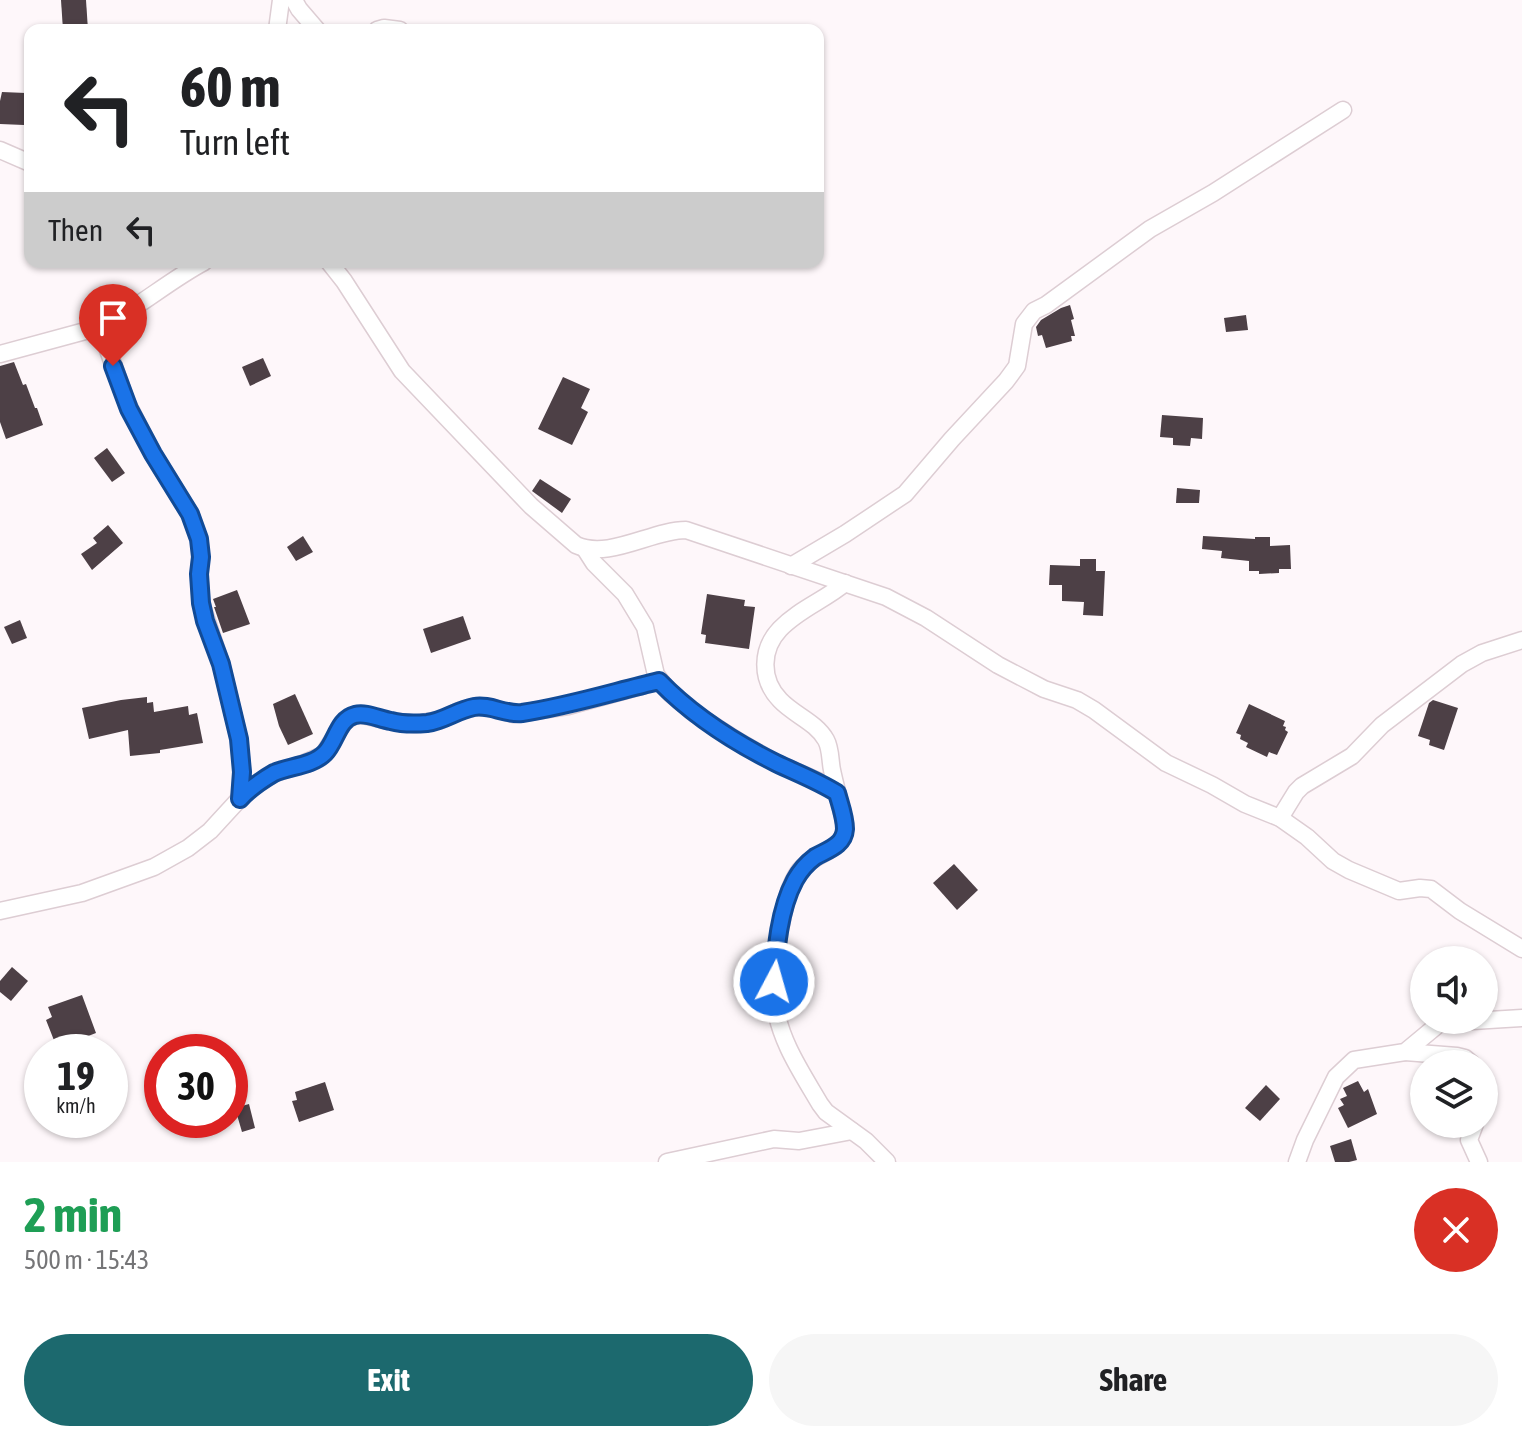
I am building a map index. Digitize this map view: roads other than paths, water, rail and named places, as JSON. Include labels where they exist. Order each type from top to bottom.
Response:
[{"type":"street","points":[[278,24],[281,0]]},
{"type":"street","points":[[294,0],[312,24]]},
{"type":"street","points":[[791,566],[905,494],[1017,366],[1024,324],[1034,311],[1150,229],[1213,193],[1343,110]]},
{"type":"street","points":[[0,150],[24,160]]},
{"type":"street","points":[[0,354],[100,327],[194,268]]},
{"type":"street","points":[[334,268],[402,371],[531,506],[561,534],[585,549],[594,563],[625,594],[645,627],[659,681],[711,725],[774,762],[837,793]]},
{"type":"street","points":[[100,327],[126,401],[153,454],[190,514],[199,539],[201,603],[221,664],[239,739],[242,772],[240,799]]},
{"type":"street","points":[[585,549],[614,547],[686,530],[886,597],[926,618],[998,665],[1094,710],[1166,763],[1245,804],[1280,818],[1333,861],[1349,870],[1399,891],[1431,889],[1460,911],[1522,949]]},
{"type":"street","points":[[845,583],[782,627],[766,651],[764,660],[769,681],[778,698],[826,740],[845,830],[837,845],[802,868],[788,894],[774,982],[775,1005],[788,1048],[826,1112],[866,1141],[887,1162]]},
{"type":"street","points":[[1280,818],[1296,792],[1352,756],[1382,725],[1462,664],[1482,653],[1522,640]]},
{"type":"street","points":[[0,911],[82,893],[154,867],[188,848],[210,831],[240,799],[275,773],[323,755],[344,722],[355,715],[415,724],[441,720],[475,707],[490,707],[513,714],[568,706],[659,681]]},
{"type":"street","points":[[1405,1052],[1440,1023],[1522,1018]]},
{"type":"street","points":[[1297,1162],[1336,1077],[1347,1064],[1361,1058],[1410,1052]]},
{"type":"street","points":[[667,1162],[774,1139],[799,1141],[852,1131]]},
{"type":"street","points":[[1470,1138],[1479,1162]]}]
